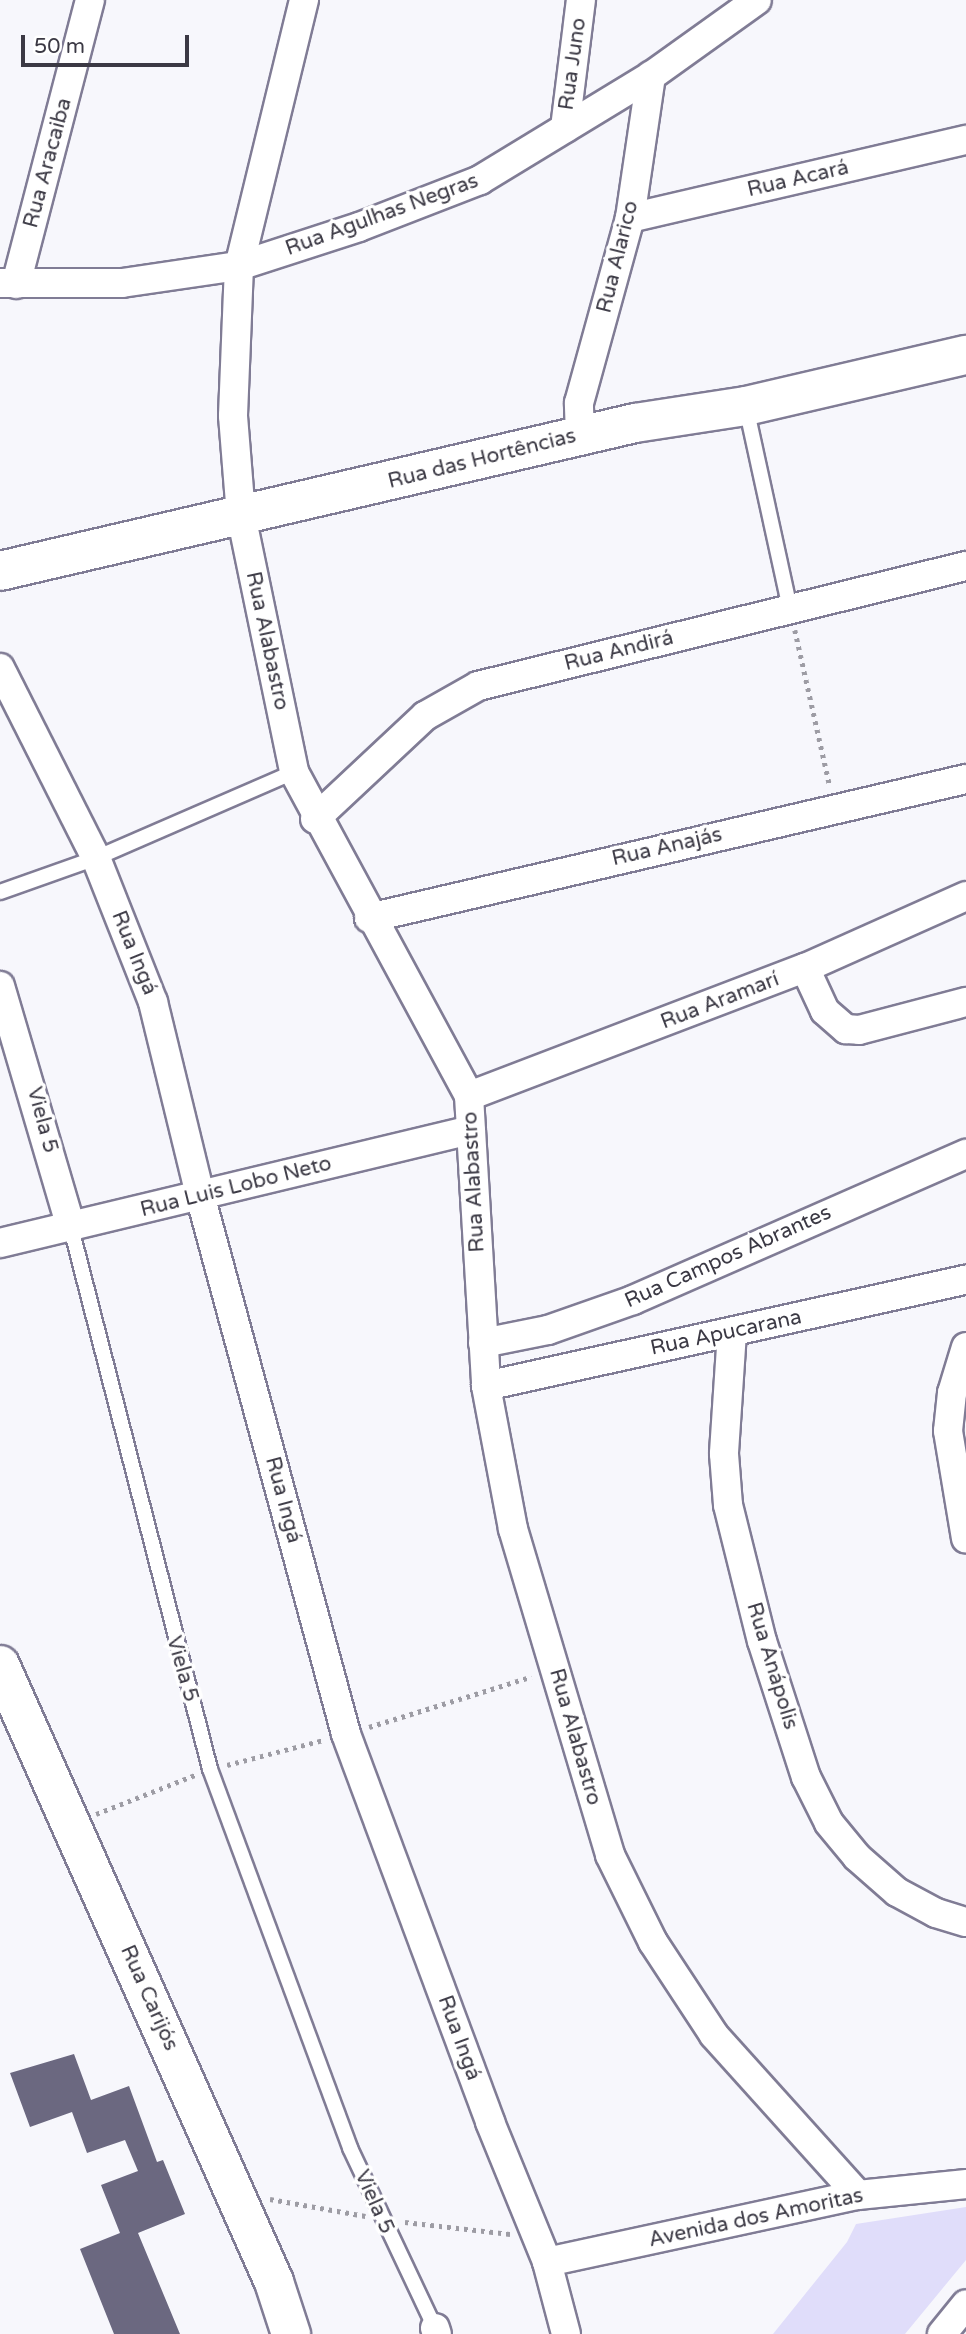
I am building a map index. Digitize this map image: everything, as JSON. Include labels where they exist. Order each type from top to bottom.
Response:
[{"type":"main road","name":"Rua das Hortências","points":[[0,572],[580,436],[746,406],[966,355]]},
{"type":"main road","name":"Rua Carijós","points":[[0,1665],[73,1824],[274,2282],[291,2334]]},
{"type":"street","name":"Rua Aracaiba","points":[[8,283],[90,0]]},
{"type":"street","name":"Rua Alabastro","points":[[304,0],[239,266],[233,416],[241,515],[294,772],[315,818],[369,918],[469,1096],[486,1386],[513,1529],[610,1855],[653,1942],[714,2035],[858,2195]]},
{"type":"street","name":"Rua Juno","points":[[565,128],[581,0]]},
{"type":"street","name":"Rua Agulhas Negras","points":[[8,283],[122,283],[239,266],[480,180],[651,76],[757,0]]},
{"type":"street","name":"Rua Alarico","points":[[580,436],[579,403],[630,218],[651,76]]},
{"type":"street","name":"Rua Acará","points":[[630,218],[966,140]]},
{"type":"street","name":"Rua Andirá","points":[[315,818],[425,716],[478,687],[966,566]]},
{"type":"street","name":"Rua Ingá","points":[[0,668],[96,858],[153,1002],[200,1195],[346,1734],[490,2122],[547,2262],[566,2334]]},
{"type":"street","name":"Rua Anajás","points":[[369,918],[835,807],[966,779]]},
{"type":"street","name":"Rua Aramarí","points":[[469,1096],[805,968],[966,896]]},
{"type":"street","points":[[805,968],[825,1011],[846,1029],[859,1030],[966,1002]]},
{"type":"street","name":"Viela 5","points":[[0,986],[32,1084],[71,1228]]},
{"type":"street","name":"Rua Luis Lobo Neto","points":[[0,1242],[71,1228],[471,1130]]},
{"type":"street","name":"Rua Campos Abrantes","points":[[483,1343],[548,1329],[633,1300],[966,1154]]},
{"type":"street","name":"Rua Apucarana","points":[[486,1386],[966,1280]]},
{"type":"street","name":"Rua Anápolis","points":[[732,1332],[724,1454],[728,1505],[762,1641],[806,1777],[829,1823],[877,1875],[916,1903],[966,1922]]},
{"type":"street","points":[[966,1347],[952,1393],[948,1431],[966,1538]]},
{"type":"street","name":"Avenida dos Amoritas","points":[[547,2262],[858,2195],[966,2184]]},
{"type":"street","points":[[942,2334],[966,2304]]},
{"type":"lane","points":[[746,406],[790,609]]},
{"type":"lane","points":[[0,892],[96,858],[294,772]]},
{"type":"lane","name":"Viela 5","points":[[71,1228],[210,1769],[349,2148],[436,2331]]},
{"type":"path","points":[[790,609],[835,807]]},
{"type":"path","points":[[73,1824],[210,1769],[346,1734],[555,1670]]},
{"type":"shaded area","points":[[966,2207],[966,2260],[905,2334],[773,2334],[847,2242],[856,2224]]},
{"type":"building","points":[[74,2054],[91,2100],[129,2086],[157,2162],[163,2160],[185,2214],[138,2233],[180,2334],[114,2334],[80,2249],[120,2233],[101,2185],[138,2171],[125,2140],[87,2153],[72,2112],[30,2127],[10,2073]]}]
